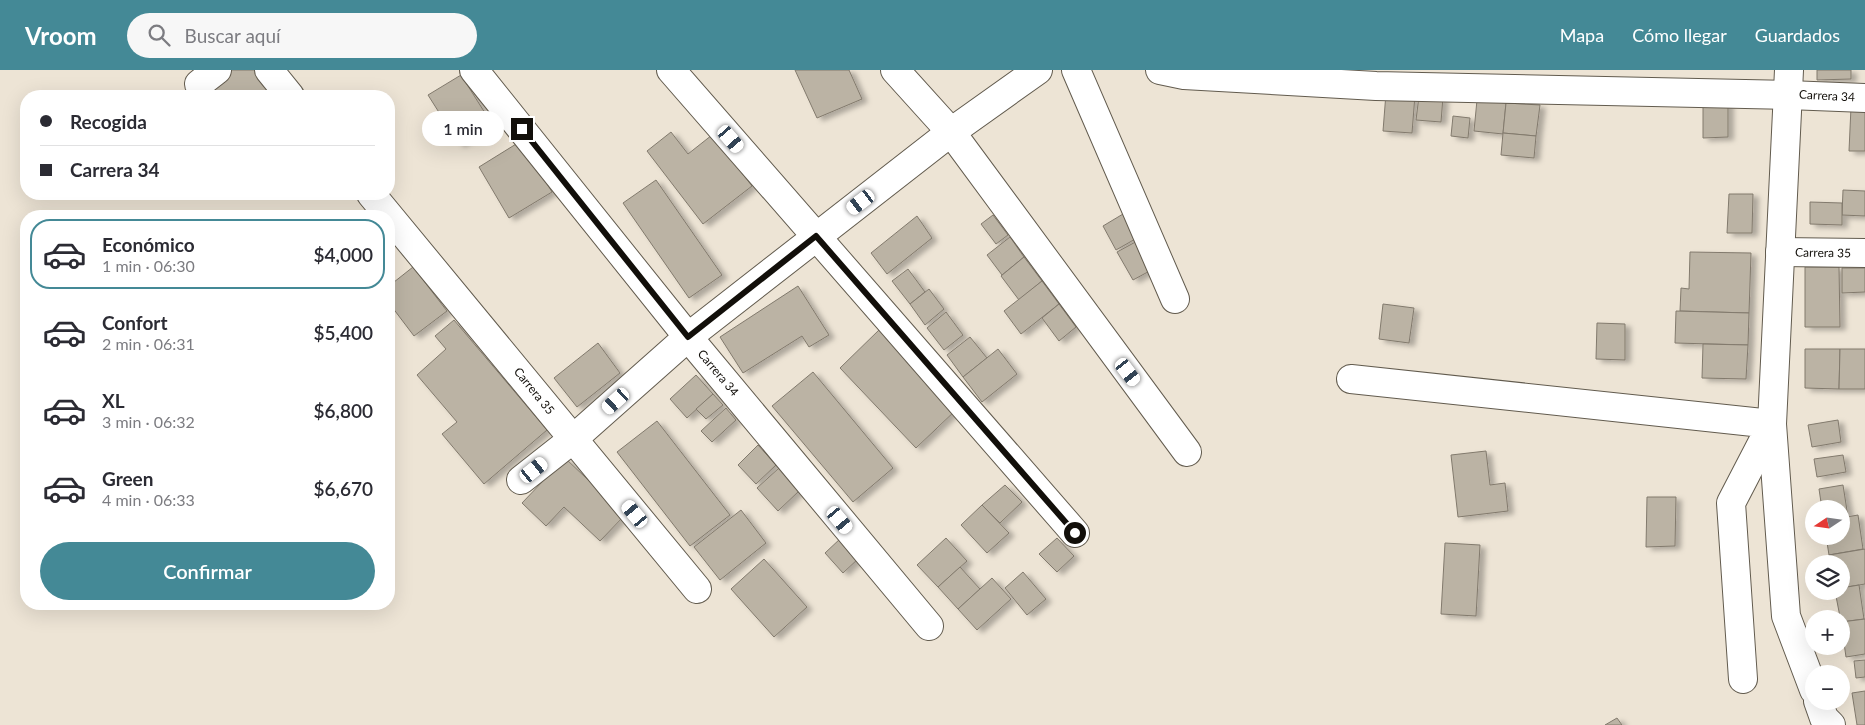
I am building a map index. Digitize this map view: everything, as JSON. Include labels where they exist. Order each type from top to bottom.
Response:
[{"type":"street","points":[[269,70],[285,90]]},
{"type":"street","name":"Carrera 34","points":[[474,70],[688,337],[929,626]]},
{"type":"street","points":[[671,70],[1075,533]]},
{"type":"street","points":[[895,70],[951,132],[1187,452]]},
{"type":"street","points":[[521,480],[573,439],[688,337],[951,132],[1038,70]]},
{"type":"street","points":[[1076,70],[1175,299]]},
{"type":"street","name":"Carrera 34","points":[[1160,70],[1184,75],[1789,82],[1865,98]]},
{"type":"street","points":[[1789,82],[1772,424],[1786,616],[1805,666]]},
{"type":"street","name":"Carrera 35","points":[[376,200],[384,210]]},
{"type":"street","name":"Carrera 35","points":[[395,223],[697,589]]},
{"type":"street","name":"Carrera 35","points":[[1780,252],[1865,253]]},
{"type":"street","points":[[1351,379],[1772,424]]},
{"type":"street","points":[[1742,679],[1730,503],[1772,424]]},
{"type":"street","points":[[1821,710],[1824,718],[1831,725]]},
{"type":"building","points":[[232,70],[257,70],[272,90],[211,90],[209,87]]},
{"type":"building","points":[[795,70],[849,70],[862,99],[817,118]]},
{"type":"building","points":[[1817,70],[1851,70],[1851,79],[1817,80]]},
{"type":"building","points":[[461,75],[492,124],[459,144],[428,95]]},
{"type":"building","points":[[1386,93],[1415,95],[1412,133],[1383,131]]},
{"type":"building","points":[[1419,96],[1443,97],[1441,122],[1416,120]]},
{"type":"building","points":[[1703,96],[1728,96],[1728,137],[1703,138]]},
{"type":"building","points":[[1477,100],[1506,103],[1503,134],[1474,131]]},
{"type":"building","points":[[1506,103],[1540,105],[1536,136],[1503,133]]},
{"type":"building","points":[[1851,107],[1865,107],[1865,151],[1849,151]]},
{"type":"building","points":[[1453,116],[1470,118],[1468,138],[1451,136]]},
{"type":"building","points":[[671,132],[688,154],[712,135],[752,186],[703,224],[647,151]]},
{"type":"building","points":[[1503,133],[1536,136],[1534,158],[1501,155]]},
{"type":"building","points":[[521,141],[552,192],[509,218],[479,167]]},
{"type":"building","points":[[656,180],[722,275],[689,298],[623,203]]},
{"type":"building","points":[[1843,190],[1865,191],[1865,216],[1842,215]]},
{"type":"building","points":[[1729,194],[1753,194],[1752,233],[1727,233]]},
{"type":"building","points":[[1810,202],[1842,203],[1842,225],[1810,224]]},
{"type":"building","points":[[1123,214],[1137,238],[1116,250],[1103,226]]},
{"type":"building","points":[[993,215],[1008,235],[996,244],[981,224]]},
{"type":"building","points":[[917,216],[932,238],[887,274],[871,253]]},
{"type":"building","points":[[1010,237],[1024,257],[1002,275],[987,255]]},
{"type":"building","points":[[1141,239],[1157,267],[1133,280],[1117,252]]},
{"type":"building","points":[[1690,252],[1751,253],[1749,313],[1680,311],[1681,288],[1689,289]]},
{"type":"building","points":[[1024,257],[1042,281],[1019,300],[1001,276]]},
{"type":"building","points":[[413,267],[447,311],[414,336],[395,311],[395,281]]},
{"type":"building","points":[[1805,267],[1839,267],[1840,327],[1805,327]]},
{"type":"building","points":[[1842,268],[1865,268],[1865,292],[1842,293]]},
{"type":"building","points":[[908,269],[925,292],[910,304],[892,281]]},
{"type":"building","points":[[1042,281],[1059,304],[1021,334],[1004,311]]},
{"type":"building","points":[[798,286],[829,335],[809,347],[802,336],[743,373],[720,337]]},
{"type":"building","points":[[929,289],[944,309],[925,325],[910,304]]},
{"type":"building","points":[[1059,304],[1076,327],[1059,341],[1042,318]]},
{"type":"building","points":[[1383,304],[1414,308],[1409,343],[1379,339]]},
{"type":"building","points":[[1676,311],[1749,313],[1748,345],[1675,343]]},
{"type":"building","points":[[946,312],[963,335],[944,350],[927,328]]},
{"type":"building","points":[[454,320],[547,430],[484,484],[442,434],[457,422],[417,375],[446,349],[435,336]]},
{"type":"building","points":[[1597,323],[1625,324],[1625,360],[1596,359]]},
{"type":"building","points":[[880,329],[957,409],[916,448],[840,368]]},
{"type":"building","points":[[970,337],[987,358],[963,377],[947,355]]},
{"type":"building","points":[[598,343],[620,373],[577,407],[554,378]]},
{"type":"building","points":[[1703,344],[1748,345],[1746,379],[1702,378]]},
{"type":"building","points":[[998,349],[1017,374],[982,402],[963,377]]},
{"type":"building","points":[[1805,349],[1840,349],[1839,389],[1805,388]]},
{"type":"building","points":[[1840,349],[1865,349],[1865,389],[1839,389]]},
{"type":"building","points":[[813,372],[893,468],[853,502],[772,406]]},
{"type":"building","points":[[696,375],[713,394],[687,418],[670,399]]},
{"type":"building","points":[[713,394],[723,405],[706,419],[696,409]]},
{"type":"building","points":[[726,408],[736,420],[712,442],[701,431]]},
{"type":"building","points":[[1838,420],[1841,442],[1812,447],[1808,425]]},
{"type":"building","points":[[657,421],[730,515],[690,546],[617,452]]},
{"type":"building","points":[[758,445],[776,465],[756,484],[738,465]]},
{"type":"building","points":[[1486,451],[1490,485],[1505,483],[1508,511],[1458,517],[1451,455]]},
{"type":"building","points":[[1843,455],[1846,472],[1817,477],[1814,459]]},
{"type":"building","points":[[565,458],[625,515],[600,541],[564,507],[546,526],[522,503]]},
{"type":"building","points":[[779,468],[799,491],[778,511],[757,488]]},
{"type":"building","points":[[1005,485],[1022,502],[1000,523],[982,505]]},
{"type":"building","points":[[1843,485],[1845,500],[1821,500],[1819,489]]},
{"type":"building","points":[[1647,497],[1676,497],[1675,546],[1646,547]]},
{"type":"building","points":[[982,505],[1009,533],[987,553],[961,525]]},
{"type":"building","points":[[741,510],[766,543],[720,580],[694,547]]},
{"type":"building","points":[[1858,515],[1863,549],[1829,555],[1827,545],[1850,545],[1850,516]]},
{"type":"building","points":[[841,538],[859,558],[843,573],[825,553]]},
{"type":"building","points":[[946,538],[967,561],[938,587],[917,565]]},
{"type":"building","points":[[1057,538],[1074,556],[1057,572],[1039,554]]},
{"type":"building","points":[[1445,543],[1480,545],[1476,616],[1441,614]]},
{"type":"building","points":[[1865,549],[1865,584],[1850,586],[1850,555],[1829,555]]},
{"type":"building","points":[[764,559],[807,607],[774,637],[731,589]]},
{"type":"building","points":[[960,567],[980,589],[958,609],[938,587]]},
{"type":"building","points":[[1023,572],[1046,599],[1027,615],[1005,588]]},
{"type":"building","points":[[992,578],[1011,599],[977,630],[958,609]]},
{"type":"building","points":[[1859,585],[1864,619],[1850,621],[1850,610],[1839,610],[1837,600],[1850,600],[1850,586]]},
{"type":"building","points":[[1865,619],[1865,654],[1846,657],[1846,655],[1850,655],[1850,621]]},
{"type":"building","points":[[1865,660],[1865,677],[1856,678],[1854,661]]},
{"type":"building","points":[[1865,691],[1865,725],[1857,725],[1852,693]]},
{"type":"building","points":[[1617,718],[1622,725],[1605,725]]},
{"type":"route","points":[[522,129],[688,337],[816,236],[1075,533]]}]
